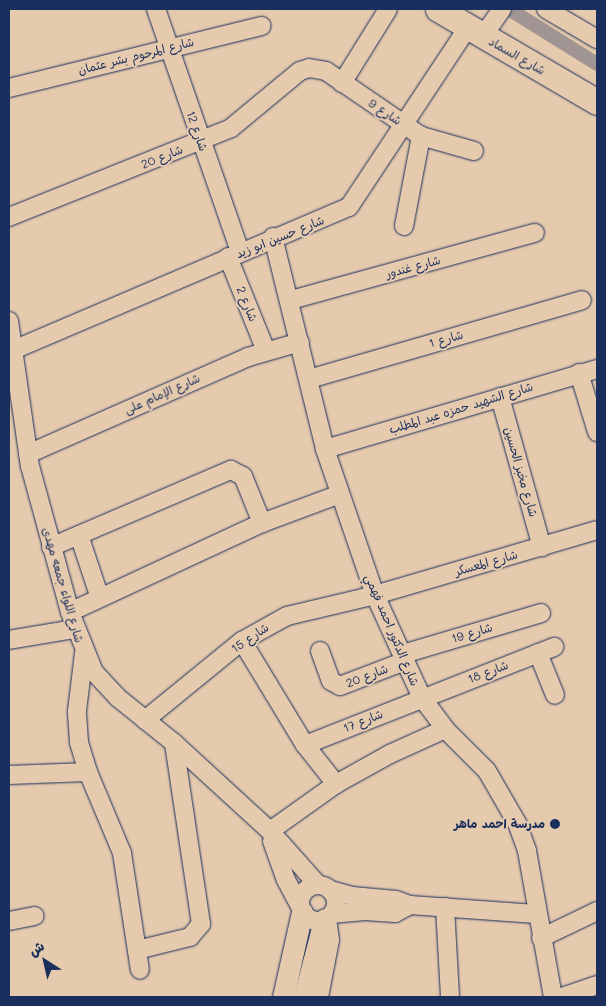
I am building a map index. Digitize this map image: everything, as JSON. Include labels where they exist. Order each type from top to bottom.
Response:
[{"type":"highway","name":"شارع السماد","points":[[438,9],[487,23],[597,102]]},
{"type":"main road","points":[[283,997],[301,909]]},
{"type":"main road","points":[[304,997],[328,918]]},
{"type":"street","name":"شارع 12","points":[[156,9],[201,141],[234,255]]},
{"type":"street","points":[[342,83],[388,9]]},
{"type":"street","points":[[546,9],[597,39]]},
{"type":"street","name":"شارع حسين ابو زيد","points":[[11,350],[273,237],[349,207],[403,124],[487,23]]},
{"type":"street","name":"شارع المرحوم بشر عثمان","points":[[9,88],[262,26]]},
{"type":"street","name":"شارع 9","points":[[300,71],[316,68],[342,83],[421,136],[474,151]]},
{"type":"street","name":"شارع 20","points":[[9,217],[231,128],[254,112],[300,71]]},
{"type":"street","points":[[404,226],[421,136]]},
{"type":"street","name":"شارع غندور","points":[[291,300],[535,233]]},
{"type":"street","name":"شارع الدكتور احمد فهمي","points":[[273,237],[291,300],[325,449],[375,595],[422,698],[445,729],[487,771],[517,823],[527,851],[536,914],[553,997]]},
{"type":"street","name":"شارع 2","points":[[234,255],[266,351]]},
{"type":"street","name":"شارع 1","points":[[309,379],[582,300]]},
{"type":"street","name":"شارع اللواء جمعه مهدى","points":[[9,321],[21,449],[75,629],[94,672],[270,831],[324,888]]},
{"type":"street","name":"شارع الإمام على","points":[[21,449],[266,351],[300,342]]},
{"type":"street","name":"شارع الشهيد حمزه عبد المطلب","points":[[325,449],[597,369]]},
{"type":"street","points":[[579,373],[597,432]]},
{"type":"street","name":"شارع مخبز الحسين","points":[[500,397],[542,547]]},
{"type":"street","points":[[51,547],[235,470],[243,476],[262,523]]},
{"type":"street","points":[[70,612],[262,523],[340,494]]},
{"type":"street","name":"شارع المعسكر","points":[[375,595],[597,530]]},
{"type":"street","points":[[79,535],[100,598]]},
{"type":"street","name":"شارع 15","points":[[146,720],[242,641],[287,616],[375,595]]},
{"type":"street","name":"شارع 19","points":[[404,658],[542,612]]},
{"type":"street","points":[[9,640],[75,629]]},
{"type":"street","points":[[242,641],[305,745],[336,784]]},
{"type":"street","name":"شارع 18","points":[[422,698],[546,650],[555,695]]},
{"type":"street","name":"شارع 20","points":[[320,651],[331,680],[340,686],[404,658]]},
{"type":"street","points":[[84,653],[77,711],[79,742],[88,772],[122,853],[140,970]]},
{"type":"street","name":"شارع 17","points":[[305,745],[422,698]]},
{"type":"street","points":[[410,905],[395,913],[353,911],[312,920],[301,909],[280,866],[270,831],[336,784],[390,754],[445,729]]},
{"type":"street","points":[[137,950],[190,937],[196,934],[201,924],[174,743]]},
{"type":"street","points":[[9,775],[88,772]]},
{"type":"street","points":[[301,909],[303,894],[324,888],[352,896],[396,900],[410,905],[536,914]]},
{"type":"street","points":[[320,997],[330,940],[328,918],[336,902],[324,888]]},
{"type":"street","points":[[445,907],[450,997]]},
{"type":"street","points":[[541,938],[597,911]]},
{"type":"street","points":[[9,921],[35,916]]},
{"type":"street","points":[[562,997],[597,985]]},
{"type":"waterway","points":[[509,9],[597,64]]},
{"type":"place","name":"مدرسة احمد ماهر","points":[[555,824]]}]
